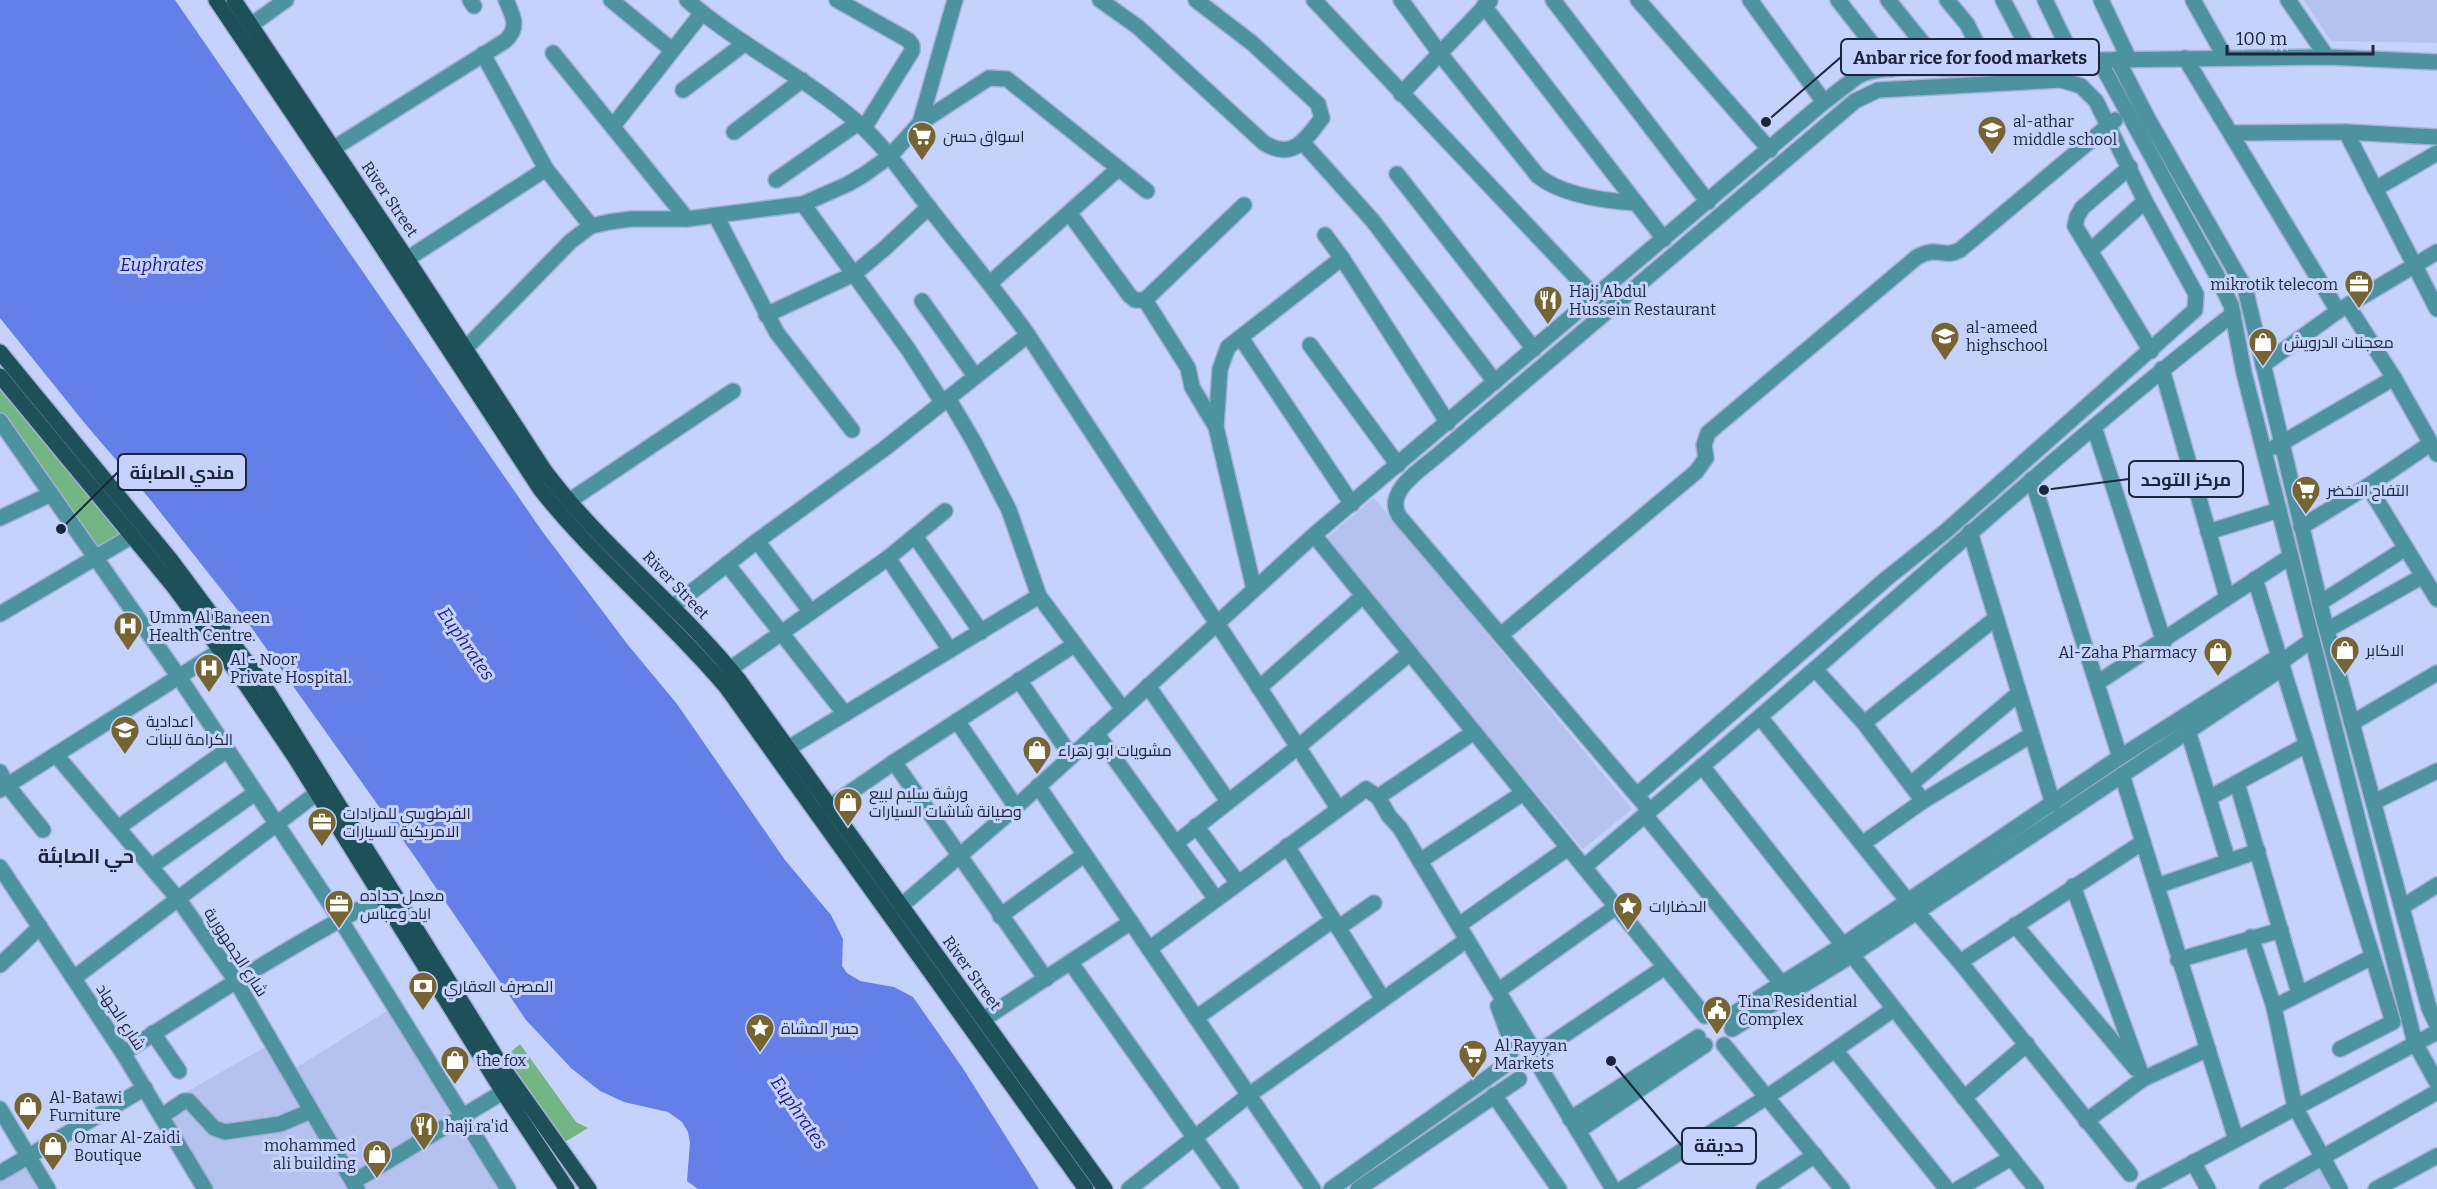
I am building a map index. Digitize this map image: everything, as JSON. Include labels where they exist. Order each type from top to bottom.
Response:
[{"type":"main road","name":"River Street","points":[[216,0],[369,214],[540,489],[573,529],[788,748],[984,1019],[1016,1078],[1086,1189]]},
{"type":"main road","name":"River Street","points":[[234,0],[334,148],[369,214],[407,259],[545,471],[569,501],[730,669],[755,715],[1016,1078],[1105,1189]]},
{"type":"main road","points":[[0,352],[137,518],[222,627],[264,686],[358,845],[501,1065],[589,1189]]},
{"type":"main road","points":[[0,376],[132,536],[221,650],[271,720],[317,793],[358,845],[382,897],[502,1092],[567,1189]]},
{"type":"street","points":[[251,25],[286,0]]},
{"type":"street","points":[[334,148],[505,41],[514,28],[515,20],[506,0]]},
{"type":"street","points":[[611,0],[672,50]]},
{"type":"street","points":[[687,0],[744,44],[802,80],[861,126],[890,156],[1028,335],[1338,808]]},
{"type":"street","points":[[776,180],[861,126],[912,51],[912,45],[908,40],[837,0]]},
{"type":"street","points":[[920,123],[955,0]]},
{"type":"street","points":[[1100,0],[1138,27],[1264,143],[1281,150],[1303,143],[1322,118],[1318,104],[1252,44],[1196,0]]},
{"type":"street","points":[[1314,0],[1596,298]]},
{"type":"street","points":[[1401,0],[1441,55],[1538,176],[1556,188],[1610,201],[1636,203]]},
{"type":"street","points":[[1553,0],[1708,202]]},
{"type":"street","points":[[1638,0],[1770,150]]},
{"type":"street","points":[[1750,0],[1824,102]]},
{"type":"street","points":[[1838,0],[1892,69]]},
{"type":"street","points":[[1888,0],[1943,68]]},
{"type":"street","points":[[1947,0],[1967,24],[1989,68]]},
{"type":"street","points":[[2003,0],[2035,61]]},
{"type":"street","points":[[2045,0],[2074,60]]},
{"type":"street","points":[[2101,0],[2148,118],[2245,288],[2327,630],[2402,907],[2431,990],[2437,1025]]},
{"type":"street","points":[[2193,0],[2225,57]]},
{"type":"street","points":[[2288,0],[2327,57]]},
{"type":"street","points":[[1401,94],[1441,55],[1488,3],[1664,240]]},
{"type":"street","points":[[613,126],[702,13]]},
{"type":"street","points":[[683,90],[744,44]]},
{"type":"street","points":[[553,53],[687,219]]},
{"type":"street","points":[[483,54],[546,169],[591,226]]},
{"type":"street","points":[[901,906],[1016,807],[1314,535],[1596,298],[1824,102],[1863,74],[1892,69],[1989,68],[2035,61],[2074,60],[2327,57],[2437,62]]},
{"type":"street","points":[[2185,58],[2343,309],[2394,378],[2432,438],[2368,486],[2301,527]]},
{"type":"street","points":[[2099,60],[2225,291],[2290,556],[2415,1043],[2437,1083]]},
{"type":"street","points":[[466,348],[571,241],[591,226],[631,219],[687,219],[716,216],[803,204],[848,184],[890,156],[920,123],[989,78],[1007,79],[1147,191]]},
{"type":"street","points":[[734,132],[802,80]]},
{"type":"street","points":[[1637,795],[1886,579],[1946,531],[2195,310],[2197,303],[2192,285],[2145,201],[2109,124],[2090,92],[2071,81],[1878,90],[1866,94],[1820,130],[1439,454],[1395,496],[1395,510],[1637,795],[1647,813],[1782,984]]},
{"type":"street","points":[[1502,634],[1696,471],[1706,458],[1704,446],[1708,433],[1917,257],[1934,250],[1947,254],[1960,250],[2109,124],[2128,113]]},
{"type":"street","points":[[2232,133],[2346,132],[2437,137]]},
{"type":"street","points":[[2346,132],[2437,309]]},
{"type":"street","points":[[1303,143],[1373,221],[1495,382]]},
{"type":"street","points":[[2375,189],[2437,153]]},
{"type":"street","points":[[2130,167],[2082,208],[2076,216],[2075,226],[2151,351]]},
{"type":"street","points":[[407,259],[546,169]]},
{"type":"street","points":[[990,283],[1118,169]]},
{"type":"street","points":[[1397,174],[1534,349]]},
{"type":"street","points":[[2090,251],[2145,201]]},
{"type":"street","points":[[803,204],[974,442],[1009,510],[1040,596],[1123,709]]},
{"type":"street","points":[[1070,214],[1130,296],[1135,300],[1145,300],[1244,205]]},
{"type":"street","points":[[766,315],[854,274],[929,207]]},
{"type":"street","points":[[716,216],[777,333],[852,430]]},
{"type":"street","points":[[1324,235],[1342,258],[1448,423]]},
{"type":"street","points":[[2263,365],[2343,309],[2437,252]]},
{"type":"street","points":[[1254,589],[1216,427],[1220,369],[1228,347],[1342,258]]},
{"type":"street","points":[[1145,300],[1188,368],[1192,387],[1216,427]]},
{"type":"street","points":[[922,301],[975,376]]},
{"type":"street","points":[[1584,867],[1760,717],[2032,479],[2162,369],[2232,314]]},
{"type":"street","points":[[672,607],[757,541],[884,449],[1028,335]]},
{"type":"street","points":[[1241,338],[1352,504]]},
{"type":"street","points":[[1310,345],[1398,465]]},
{"type":"street","points":[[2162,369],[2227,597]]},
{"type":"street","points":[[2264,452],[2394,378]]},
{"type":"street","points":[[569,501],[733,391]]},
{"type":"street","points":[[0,421],[179,677],[340,919],[508,1189]]},
{"type":"street","points":[[2094,427],[2164,642]]},
{"type":"street","points":[[1427,440],[1439,454]]},
{"type":"street","points":[[2032,479],[2120,757]]},
{"type":"street","points":[[2368,486],[2437,599]]},
{"type":"street","points":[[0,518],[51,494]]},
{"type":"street","points":[[2208,532],[2279,510]]},
{"type":"street","points":[[730,669],[888,558],[945,511]]},
{"type":"street","points":[[1970,532],[2053,804]]},
{"type":"street","points":[[1314,535],[1705,1016]]},
{"type":"street","points":[[0,614],[132,536]]},
{"type":"street","points":[[915,536],[981,632]]},
{"type":"street","points":[[757,541],[811,612]]},
{"type":"street","points":[[2320,603],[2406,548]]},
{"type":"street","points":[[2097,683],[2164,642],[2290,556]]},
{"type":"street","points":[[888,558],[950,650]]},
{"type":"street","points":[[727,564],[844,714]]},
{"type":"street","points":[[2327,630],[2423,576]]},
{"type":"street","points":[[2255,579],[2393,1022],[2340,1049]]},
{"type":"street","points":[[788,748],[1040,596]]},
{"type":"street","points":[[1259,688],[1363,596]]},
{"type":"street","points":[[1864,723],[1996,618]]},
{"type":"street","points":[[2003,845],[2053,804],[2120,757],[2188,731],[2312,640]]},
{"type":"street","points":[[829,807],[957,720],[1074,645]]},
{"type":"street","points":[[43,830],[2,782],[56,755],[221,650]]},
{"type":"street","points":[[1176,843],[1298,747],[1410,653]]},
{"type":"street","points":[[1729,1023],[1847,950],[2003,845],[2122,775],[2157,742],[2281,662]]},
{"type":"street","points":[[1815,669],[1864,723],[1923,801]]},
{"type":"street","points":[[2352,723],[2437,674]]},
{"type":"street","points":[[1020,680],[1071,756]]},
{"type":"street","points":[[1148,686],[1228,801]]},
{"type":"street","points":[[1911,784],[2018,694]]},
{"type":"street","points":[[1760,717],[2130,1174]]},
{"type":"street","points":[[957,720],[1016,807]]},
{"type":"street","points":[[2188,731],[2228,861]]},
{"type":"street","points":[[1378,797],[1473,732]]},
{"type":"street","points":[[1096,734],[1216,899]]},
{"type":"street","points":[[1862,844],[1923,801],[2031,735]]},
{"type":"street","points":[[2210,798],[2306,745]]},
{"type":"street","points":[[119,827],[227,750]]},
{"type":"street","name":"شارع الجمهورية","points":[[56,755],[152,866],[236,981],[355,1186]]},
{"type":"street","points":[[894,762],[959,858],[1046,979]]},
{"type":"street","points":[[1702,766],[2036,1189]]},
{"type":"street","points":[[2374,802],[2437,771]]},
{"type":"street","points":[[2122,775],[2178,960],[2236,1139]]},
{"type":"street","points":[[2237,783],[2299,993]]},
{"type":"street","points":[[1038,786],[1313,1189]]},
{"type":"street","points":[[1149,949],[1362,790],[1371,790],[1400,828],[1542,1060],[1541,1069],[1613,1189]]},
{"type":"street","points":[[152,866],[255,793]]},
{"type":"street","points":[[75,978],[317,793]]},
{"type":"street","points":[[1420,861],[1523,793]]},
{"type":"street","points":[[1389,816],[1394,832],[1497,1004],[1505,1023],[1512,1074],[1519,1079]]},
{"type":"street","points":[[1196,826],[1238,883]]},
{"type":"street","points":[[1960,962],[2143,842]]},
{"type":"street","points":[[1287,846],[1383,999]]},
{"type":"street","points":[[1459,925],[1568,848]]},
{"type":"street","points":[[2157,886],[2258,851]]},
{"type":"street","points":[[1000,916],[1084,855]]},
{"type":"street","name":"شارع الجهاد","points":[[0,867],[123,1053],[205,1189]]},
{"type":"street","points":[[2402,907],[2437,885]]},
{"type":"street","points":[[2073,886],[2143,1079]]},
{"type":"street","points":[[123,1053],[236,981],[340,919],[382,897]]},
{"type":"street","points":[[1196,1018],[1336,924],[1374,903]]},
{"type":"street","points":[[1499,990],[1616,907]]},
{"type":"street","points":[[984,1019],[1131,922]]},
{"type":"street","points":[[2015,925],[2143,1079]]},
{"type":"street","points":[[0,964],[40,927]]},
{"type":"street","points":[[2178,960],[2281,930]]},
{"type":"street","points":[[2251,937],[2274,1007],[2295,1107],[2340,1189]]},
{"type":"street","points":[[1129,1189],[1249,1095],[1461,944]]},
{"type":"street","points":[[1729,1023],[1782,984],[1847,950]]},
{"type":"street","points":[[2274,1007],[2372,957]]},
{"type":"street","points":[[1071,963],[1231,1189]]},
{"type":"street","points":[[1331,1189],[1509,1058],[1521,1045],[1535,1049],[1665,967]]},
{"type":"street","points":[[1622,1189],[1767,1097],[1894,1009]]},
{"type":"street","points":[[1716,1014],[1729,1023],[1731,1035],[1724,1045],[1714,1048],[1702,1041],[1698,1025],[1705,1016],[1716,1014]]},
{"type":"street","points":[[2102,1029],[2111,1027],[2121,1018]]},
{"type":"street","points":[[2144,1189],[2437,1032]]},
{"type":"street","points":[[153,1033],[179,1071]]},
{"type":"street","points":[[1574,1125],[1702,1041]]},
{"type":"street","points":[[1964,1098],[2027,1044]]},
{"type":"street","points":[[1724,1045],[1842,1189]]},
{"type":"street","points":[[2086,1121],[2143,1079],[2208,1049]]},
{"type":"street","points":[[1835,1050],[1947,1189]]},
{"type":"street","points":[[1358,1189],[1494,1095],[1519,1079],[1531,1078],[1541,1069]]},
{"type":"street","points":[[0,1173],[145,1088]]},
{"type":"street","points":[[355,1186],[502,1092]]},
{"type":"street","points":[[2267,1189],[2437,1092]]},
{"type":"street","points":[[1494,1095],[1559,1189]]},
{"type":"street","points":[[162,1116],[184,1101],[189,1101],[214,1128],[225,1132],[280,1124],[311,1111]]},
{"type":"street","points":[[0,1109],[48,1189]]},
{"type":"street","points":[[1764,1189],[1815,1155]]},
{"type":"street","points":[[2376,1189],[2437,1156]]},
{"type":"street","points":[[1958,1189],[2012,1158]]},
{"type":"street","points":[[2193,1162],[2208,1189]]},
{"type":"shaded area","points":[[2304,0],[2437,0],[2437,43],[2331,41]]},
{"type":"shaded area","points":[[1374,498],[1632,809],[1583,849],[1324,540]]},
{"type":"shaded area","points":[[398,1004],[508,1189],[205,1189],[165,1104],[274,1042],[291,1071]]},
{"type":"shaded area","points":[[33,1161],[49,1189],[0,1189],[0,1180]]},
{"type":"shaded area","points":[[2319,1164],[2333,1189],[2273,1189]]},
{"type":"green space","points":[[0,389],[120,534],[95,548],[0,413]]},
{"type":"green space","points":[[520,1044],[576,1122],[588,1128],[565,1142],[506,1056]]},
{"type":"water","name":"Euphrates","points":[[0,0],[175,0],[542,531],[628,645],[677,704],[785,860],[831,915],[843,939],[842,966],[847,973],[860,981],[894,987],[913,997],[962,1067],[1039,1189],[698,1189],[687,1181],[690,1143],[688,1132],[682,1122],[668,1112],[624,1102],[600,1091],[571,1068],[526,1020],[415,857],[251,627],[149,498],[87,426],[0,318]]},
{"type":"place","name":"Anbar rice for food markets","points":[[1766,122]]},
{"type":"place","name":"al-athar middle school","points":[[1992,156]]},
{"type":"place","name":"اسواق حسن","points":[[922,162]]},
{"type":"place","name":"mikrotik telecom","points":[[2359,310]]},
{"type":"place","name":"Hajj Abdul Hussein Restaurant","points":[[1548,326]]},
{"type":"place","name":"al-ameed highschool","points":[[1945,362]]},
{"type":"place","name":"معجنات الدرويش","points":[[2263,368]]},
{"type":"place","name":"مركز التوحد","points":[[2044,490]]},
{"type":"place","name":"التفاح الاخضر","points":[[2306,516]]},
{"type":"place","name":"مندي الصابئة","points":[[61,529]]},
{"type":"place","name":"Umm Al Baneen Health Centre.","points":[[128,652]]},
{"type":"place","name":"الاكابر","points":[[2345,676]]},
{"type":"place","name":"Al-Zaha Pharmacy","points":[[2218,678]]},
{"type":"place","name":"Al - Noor Private Hospital.","points":[[209,694]]},
{"type":"place","name":"اعدادية الكرامة للبنات","points":[[125,756]]},
{"type":"place","name":"مشويات ابو زهراء","points":[[1037,776]]},
{"type":"place","name":"ورشة سليم لبيع وصيانة شاشات السيارات","points":[[848,828]]},
{"type":"place","name":"الفرطوسي للمزادات الامريكية للسيارات","points":[[322,848]]},
{"type":"place","name":"معمل حداده اياد وعباس","points":[[339,930]]},
{"type":"place","name":"الحضارات","points":[[1628,932]]},
{"type":"place","name":"المصرف العقاري","points":[[423,1012]]},
{"type":"place","name":"Tina Residential Complex","points":[[1717,1036]]},
{"type":"place","name":"جسر المشاة","points":[[760,1054]]},
{"type":"place","name":"حديقة","points":[[1611,1061]]},
{"type":"place","name":"Al Rayyan Markets","points":[[1473,1080]]},
{"type":"place","name":"the fox","points":[[455,1086]]},
{"type":"place","name":"Al-Batawi Furniture","points":[[28,1132]]},
{"type":"place","name":"haji ra'id","points":[[424,1152]]},
{"type":"place","name":"Omar Al-Zaidi Boutique","points":[[53,1172]]},
{"type":"place","name":"mohammed ali building","points":[[377,1180]]},
{"type":"district","name":"حي الصابئة","points":[[86,856]]}]
